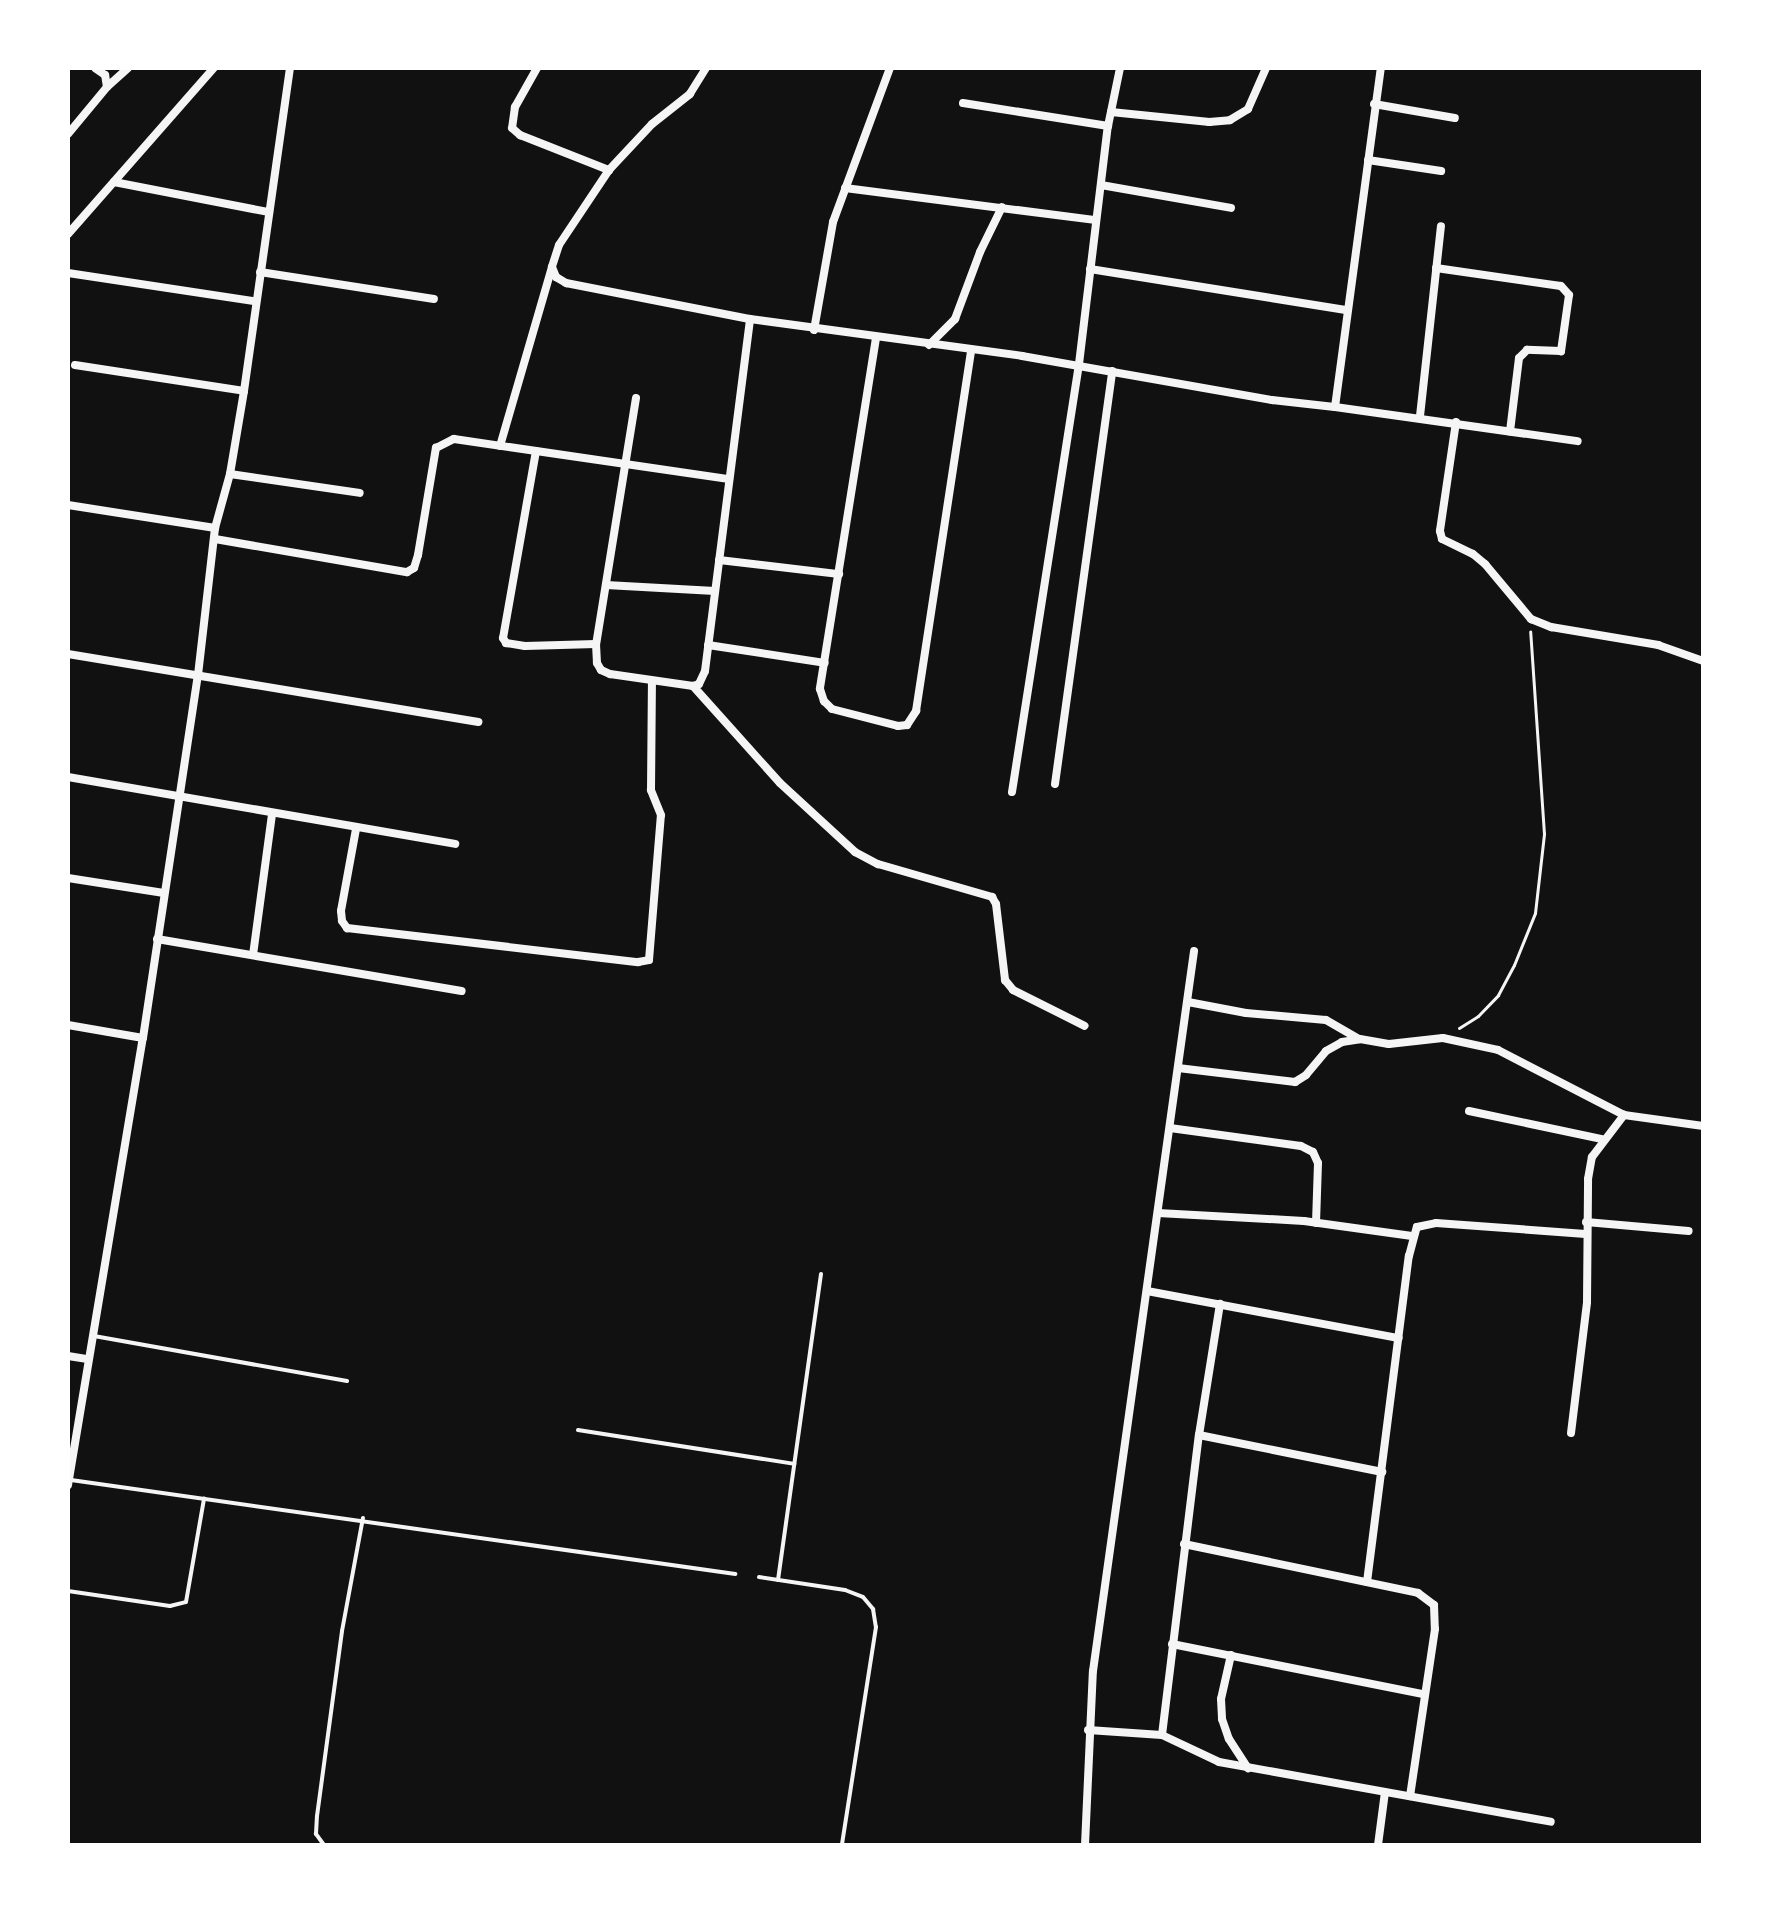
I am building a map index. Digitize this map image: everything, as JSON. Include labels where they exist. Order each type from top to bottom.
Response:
[{"type":"street","points":[[95,68],[105,75],[107,87]]},
{"type":"street","points":[[68,134],[107,87],[128,68]]},
{"type":"street","points":[[68,234],[214,68]]},
{"type":"street","points":[[68,1482],[143,1038],[198,675],[215,528],[230,474],[244,391],[254,301],[290,68]]},
{"type":"street","points":[[537,68],[515,107],[510,120],[512,128],[520,135],[609,170]]},
{"type":"street","points":[[500,446],[559,245],[609,170],[652,124],[690,94],[706,68]]},
{"type":"street","points":[[814,330],[833,222],[890,68]]},
{"type":"street","points":[[1012,792],[1079,364],[1108,126],[1120,68]]},
{"type":"street","points":[[1111,112],[1209,122],[1230,120],[1248,109],[1266,68]]},
{"type":"street","points":[[1335,407],[1381,68]]},
{"type":"street","points":[[963,103],[1108,126]]},
{"type":"street","points":[[1374,104],[1455,118]]},
{"type":"street","points":[[1368,160],[1441,171]]},
{"type":"street","points":[[114,182],[269,212]]},
{"type":"street","points":[[1101,185],[1231,208]]},
{"type":"street","points":[[845,188],[1096,220]]},
{"type":"street","points":[[929,345],[955,319],[987,234],[1002,207]]},
{"type":"street","points":[[1420,416],[1441,226]]},
{"type":"street","points":[[552,267],[556,277],[566,283],[814,330],[1079,364],[1272,400],[1420,416],[1578,441]]},
{"type":"street","points":[[1436,268],[1561,286],[1569,295],[1561,351],[1527,350],[1519,358],[1510,431]]},
{"type":"street","points":[[1090,269],[1346,310]]},
{"type":"street","points":[[260,272],[434,299]]},
{"type":"street","points":[[68,273],[254,301]]},
{"type":"street","points":[[693,686],[703,678],[750,319]]},
{"type":"street","points":[[876,338],[820,689],[824,701],[832,709],[898,726],[907,725],[913,719],[971,350]]},
{"type":"street","points":[[75,365],[244,391]]},
{"type":"street","points":[[1055,784],[1112,371]]},
{"type":"street","points":[[636,398],[596,644],[597,663],[601,670],[652,682],[693,686],[780,783],[855,852],[878,864],[992,897],[996,904],[1005,980],[1013,990],[1085,1026]]},
{"type":"street","points":[[1456,422],[1440,531],[1442,539],[1473,554],[1485,564],[1531,619],[1551,627],[1658,645],[1703,661]]},
{"type":"street","points":[[215,539],[407,572],[414,568],[418,555],[436,448],[454,439],[729,479]]},
{"type":"street","points":[[536,451],[503,638],[506,643],[525,646],[596,644]]},
{"type":"street","points":[[230,474],[360,493]]},
{"type":"street","points":[[68,505],[215,528]]},
{"type":"street","points":[[719,560],[839,574]]},
{"type":"street","points":[[606,585],[715,591]]},
{"type":"street","points":[[708,645],[825,663]]},
{"type":"street","points":[[68,654],[478,722]]},
{"type":"street","points":[[356,829],[341,911],[347,928],[638,962],[649,960],[661,815],[651,790],[652,682]]},
{"type":"street","points":[[68,777],[455,844]]},
{"type":"street","points":[[253,955],[272,814]]},
{"type":"street","points":[[68,878],[164,893]]},
{"type":"street","points":[[157,939],[462,991]]},
{"type":"street","points":[[1085,1845],[1088,1730],[1099,1618],[1194,951]]},
{"type":"street","points":[[1188,1002],[1246,1013],[1326,1020],[1360,1039]]},
{"type":"street","points":[[68,1025],[143,1038]]},
{"type":"street","points":[[1178,1068],[1295,1082],[1306,1075],[1326,1051],[1342,1042],[1360,1039],[1389,1044],[1443,1038],[1498,1050],[1624,1115],[1703,1126]]},
{"type":"street","points":[[1469,1111],[1602,1139]]},
{"type":"street","points":[[1571,1433],[1584,1342],[1586,1222],[1592,1157],[1602,1139],[1624,1115]]},
{"type":"street","points":[[1170,1128],[1301,1146],[1313,1152],[1318,1163],[1316,1223]]},
{"type":"street","points":[[1158,1213],[1316,1223],[1412,1236]]},
{"type":"street","points":[[1586,1222],[1689,1231]]},
{"type":"street","points":[[1367,1582],[1412,1236],[1417,1227],[1426,1223],[1586,1234]]},
{"type":"street","points":[[1147,1291],[1399,1338]]},
{"type":"street","points":[[1162,1735],[1184,1544],[1220,1304]]},
{"type":"street","points":[[68,1356],[88,1359]]},
{"type":"street","points":[[1199,1435],[1382,1472]]},
{"type":"street","points":[[1184,1544],[1418,1593],[1434,1605],[1435,1629],[1410,1796]]},
{"type":"street","points":[[1172,1644],[1423,1694]]},
{"type":"street","points":[[1231,1655],[1221,1699],[1222,1719],[1229,1739],[1248,1768]]},
{"type":"street","points":[[1088,1730],[1162,1735],[1177,1740],[1204,1757],[1248,1768],[1551,1822]]},
{"type":"street","points":[[1378,1845],[1385,1792]]},
{"type":"lane","points":[[778,1580],[821,1274]]},
{"type":"lane","points":[[94,1336],[347,1381]]},
{"type":"lane","points":[[578,1430],[794,1464]]},
{"type":"lane","points":[[68,1482],[363,1518],[735,1574]]},
{"type":"lane","points":[[68,1591],[178,1607],[186,1602],[204,1498]]},
{"type":"lane","points":[[324,1845],[316,1834],[317,1816],[342,1631],[363,1518]]},
{"type":"lane","points":[[759,1577],[845,1590],[863,1597],[873,1609],[876,1627],[842,1845]]},
{"type":"path","points":[[1443,1038],[1478,1016],[1498,995],[1535,913],[1544,834],[1530,657],[1531,619]]}]
